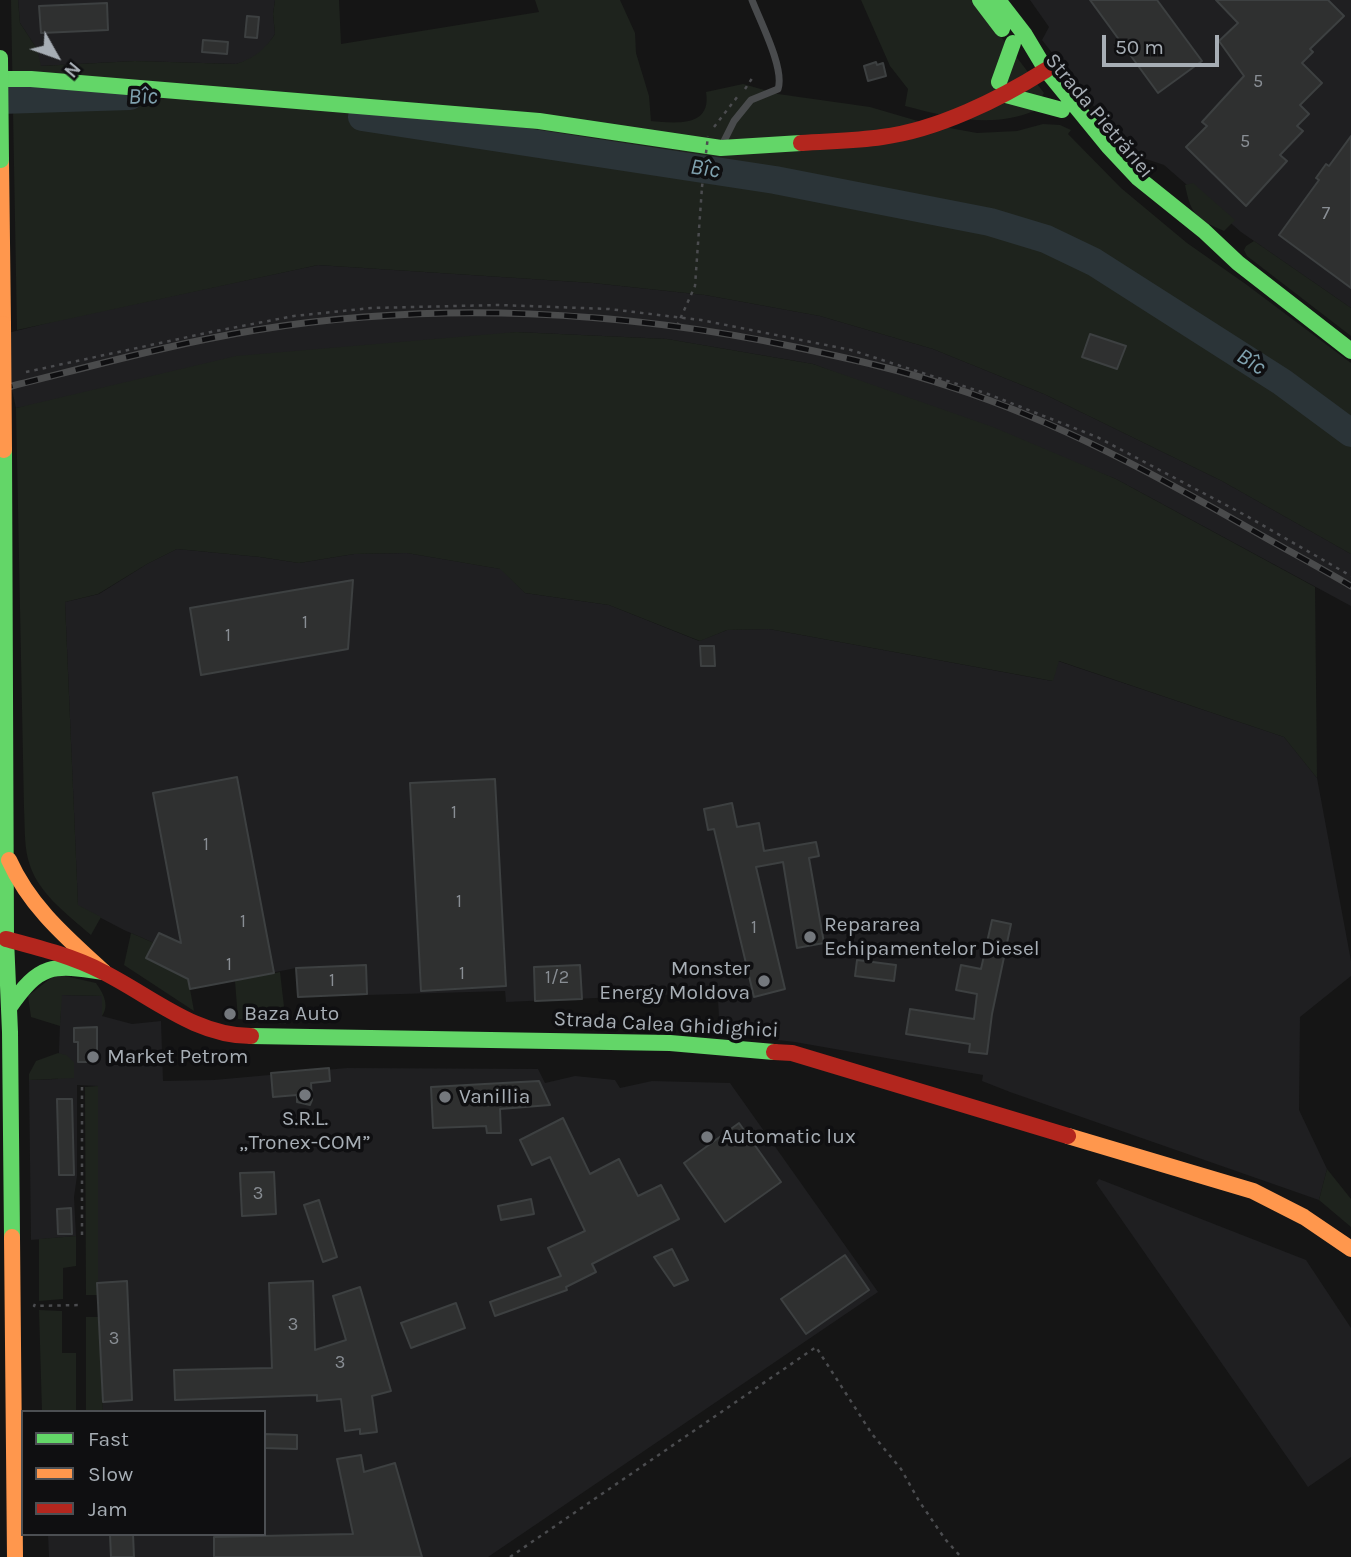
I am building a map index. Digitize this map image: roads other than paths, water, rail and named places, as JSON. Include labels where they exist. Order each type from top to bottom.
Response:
[{"type":"main road","name":"Strada Pietrăriei","points":[[980,0],[1013,43],[1139,178],[1204,231],[1238,263],[1351,351]]},
{"type":"main road","name":"Strada Pietrăriei","points":[[998,0],[1062,110],[1126,186],[1195,241],[1238,263]]},
{"type":"main road","points":[[1003,89],[1013,43]]},
{"type":"main road","points":[[0,58],[6,939],[9,1008],[5,1196],[15,1557]]},
{"type":"main road","points":[[0,79],[31,79],[539,121],[721,148],[882,136],[925,128],[1003,89],[1037,67]]},
{"type":"main road","points":[[1003,89],[1062,110]]},
{"type":"main road","points":[[7,855],[14,875],[33,905],[104,972]]},
{"type":"main road","points":[[0,909],[6,939]]},
{"type":"main road","name":"Strada Calea Ghidighici","points":[[6,939],[60,953],[104,972],[201,1025],[231,1036],[670,1042],[792,1053],[1253,1191],[1304,1217],[1351,1250]]},
{"type":"main road","points":[[9,1008],[33,977],[47,969],[69,967],[104,972]]},
{"type":"lane","points":[[721,148],[734,121],[751,100],[778,89],[781,82],[752,0]]},
{"type":"waterway","name":"Bîc","points":[[0,100],[130,96]]},
{"type":"waterway","name":"Bîc","points":[[362,117],[775,180],[990,222],[1046,239],[1094,262],[1282,382],[1351,433]]},
{"type":"railway","points":[[0,389],[192,342],[324,321],[460,313],[529,314],[665,325],[733,335],[857,361],[914,375],[990,401],[1068,433],[1143,470],[1351,586]]},
{"type":"place","name":"Repararea Echipamentelor Diesel","points":[[810,937]]},
{"type":"place","name":"Monster Energy Moldova","points":[[764,981]]},
{"type":"place","name":"Baza Auto","points":[[230,1014]]},
{"type":"place","name":"Market Petrom","points":[[93,1057]]},
{"type":"place","name":"S.R.L. „Tronex-COM”","points":[[305,1095]]},
{"type":"place","name":"Vanillia","points":[[445,1097]]},
{"type":"place","name":"Automatic lux","points":[[707,1137]]}]
